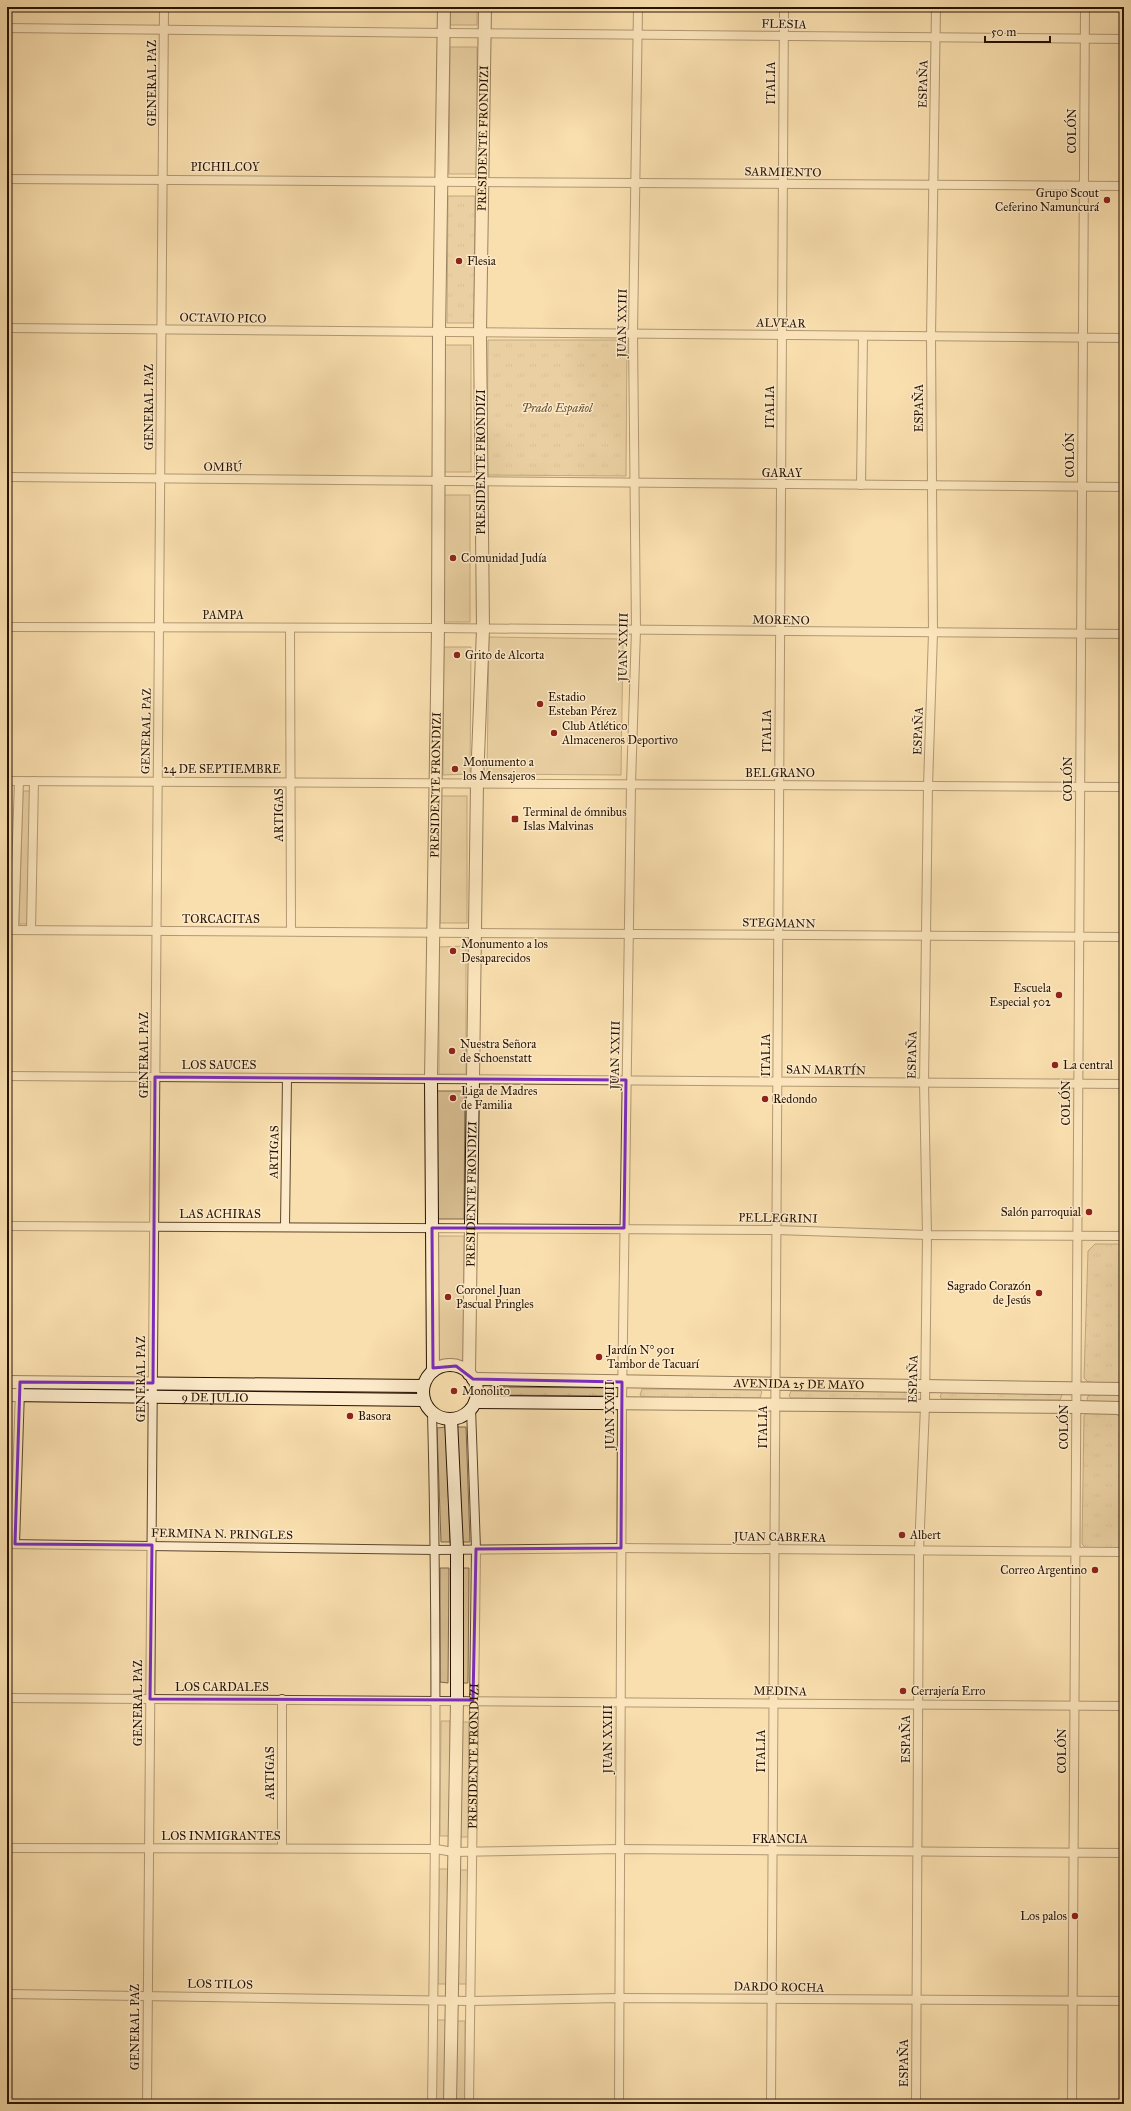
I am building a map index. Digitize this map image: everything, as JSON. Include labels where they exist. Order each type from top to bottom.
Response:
[{"type":"main road","name":"PRESIDENTE FRONDIZI","points":[[433,1371],[432,1079],[438,628],[438,332],[444,7]]},
{"type":"main road","name":"PRESIDENTE FRONDIZI","points":[[471,1376],[470,1227],[478,782],[483,629],[480,482],[480,333],[484,181],[485,7]]},
{"type":"main road","points":[[456,1366],[471,1376],[477,1394],[473,1405],[463,1416],[444,1419],[432,1413],[424,1400],[423,1386],[433,1371],[440,1367],[456,1366]]},
{"type":"main road","name":"AVENIDA 25 DE MAYO","points":[[471,1376],[622,1382],[1076,1387],[1120,1389],[1124,1387]]},
{"type":"main road","name":"9 DE JULIO","points":[[7,1382],[423,1386]]},
{"type":"main road","points":[[286,1385],[287,1398]]},
{"type":"main road","name":"9 DE JULIO","points":[[7,1395],[424,1400]]},
{"type":"main road","name":"AVENIDA 25 DE MAYO","points":[[473,1405],[622,1403],[775,1404],[1076,1407],[1119,1408],[1124,1411]]},
{"type":"main road","name":"PRESIDENTE FRONDIZI","points":[[450,2104],[453,1852],[457,1701],[457,1548],[451,1419]]},
{"type":"street","name":"GENERAL PAZ","points":[[147,2104],[164,7]]},
{"type":"street","name":"JUAN XXIII","points":[[618,2104],[622,1382],[631,784],[636,630],[633,334],[637,182],[638,7]]},
{"type":"street","name":"ITALIA","points":[[771,2104],[784,7]]},
{"type":"street","name":"ESPAÑA","points":[[916,2104],[918,1551],[925,1386],[927,1235],[924,1083],[928,786],[933,633],[931,337],[936,7]]},
{"type":"street","name":"COLÓN","points":[[1072,2104],[1085,7]]},
{"type":"street","name":"FLESIA","points":[[7,28],[444,34],[1124,39]]},
{"type":"street","name":"PICHILCOY","points":[[7,179],[442,180]]},
{"type":"street","name":"SARMIENTO","points":[[442,180],[1124,186]]},
{"type":"street","name":"OCTAVIO PICO","points":[[7,328],[438,332]]},
{"type":"street","name":"ALVEAR","points":[[438,332],[1124,338]]},
{"type":"street","points":[[861,485],[862,336]]},
{"type":"street","name":"OMBÚ","points":[[7,477],[439,482]]},
{"type":"street","name":"GARAY","points":[[439,482],[1124,487]]},
{"type":"street","name":"PAMPA","points":[[7,627],[438,628]]},
{"type":"street","name":"ARTIGAS","points":[[290,628],[291,931]]},
{"type":"street","name":"MORENO","points":[[438,628],[1124,634]]},
{"type":"street","name":"24 DE SEPTIEMBRE","points":[[7,781],[436,782]]},
{"type":"street","points":[[11,930],[19,781]]},
{"type":"street","points":[[31,930],[34,781]]},
{"type":"street","name":"BELGRANO","points":[[436,782],[1124,787]]},
{"type":"street","name":"TORCACITAS","points":[[11,930],[434,932]]},
{"type":"street","name":"STEGMANN","points":[[434,932],[1124,937]]},
{"type":"street","name":"LOS SAUCES","points":[[7,1076],[432,1079]]},
{"type":"street","name":"ARTIGAS","points":[[285,1226],[287,1078]]},
{"type":"street","name":"SAN MARTÍN","points":[[432,1079],[1124,1084]]},
{"type":"street","name":"LAS ACHIRAS","points":[[7,1226],[285,1226],[432,1228]]},
{"type":"street","name":"PELLEGRINI","points":[[432,1228],[624,1228],[776,1230],[927,1235],[1124,1236]]},
{"type":"street","points":[[11,1544],[20,1382]]},
{"type":"street","name":"PRESIDENTE FRONDIZI","points":[[469,2104],[476,1549],[473,1405]]},
{"type":"street","points":[[432,1413],[436,1550],[436,1849],[432,2104]]},
{"type":"street","name":"FERMINA N. PRINGLES","points":[[11,1544],[436,1550]]},
{"type":"street","name":"JUAN CABRERA","points":[[436,1550],[457,1548],[621,1548],[1124,1552]]},
{"type":"street","name":"LOS CARDALES","points":[[7,1698],[436,1700]]},
{"type":"street","name":"ARTIGAS","points":[[282,1699],[282,1848]]},
{"type":"street","name":"MEDINA","points":[[436,1700],[1124,1706]]},
{"type":"street","name":"LOS INMIGRANTES","points":[[7,1848],[436,1849]]},
{"type":"street","name":"FRANCIA","points":[[436,1849],[453,1852],[620,1850],[1124,1853]]},
{"type":"street","name":"LOS TILOS","points":[[7,1994],[434,1999]]},
{"type":"street","name":"DARDO ROCHA","points":[[434,1999],[619,1998],[1124,2001]]},
{"type":"highlighted area","points":[[155,1077],[626,1080],[624,1228],[432,1228],[433,1368],[456,1366],[473,1379],[622,1382],[621,1548],[476,1549],[473,1700],[150,1699],[152,1545],[15,1544],[20,1382],[153,1383]]},
{"type":"green space","points":[[450,7],[477,7],[477,25],[450,25]]},
{"type":"green space","points":[[450,47],[477,47],[477,174],[449,174]]},
{"type":"green space","points":[[448,196],[475,196],[474,323],[447,323]]},
{"type":"green space","name":"Prado Español","points":[[488,340],[627,340],[626,476],[487,475]]},
{"type":"green space","points":[[444,345],[471,345],[471,472],[444,472]]},
{"type":"green space","points":[[443,495],[470,495],[470,622],[443,622]]},
{"type":"green space","name":"Club Atlético Almaceneros Deportivo","points":[[489,637],[623,639],[621,775],[487,774]]},
{"type":"green space","points":[[444,647],[471,647],[470,774],[443,775]]},
{"type":"green space","points":[[23,791],[31,791],[28,924],[19,924]]},
{"type":"green space","points":[[440,796],[467,796],[467,923],[440,923]]},
{"type":"green space","points":[[466,946],[466,1074],[439,1074],[439,947]]},
{"type":"green space","points":[[437,1091],[465,1091],[464,1219],[437,1219]]},
{"type":"green space","points":[[437,1236],[464,1236],[464,1364],[437,1364]]},
{"type":"green space","points":[[1095,1244],[1124,1244],[1124,1382],[1120,1385],[1088,1382],[1084,1378],[1088,1251]]},
{"type":"green space","points":[[163,1387],[273,1389],[273,1393],[163,1391]]},
{"type":"green space","points":[[490,1387],[608,1388],[611,1390],[608,1396],[490,1395]]},
{"type":"green space","points":[[642,1389],[760,1390],[762,1392],[760,1398],[642,1397],[640,1395]]},
{"type":"green space","points":[[303,1390],[413,1392],[412,1396],[303,1394]]},
{"type":"green space","points":[[791,1391],[909,1392],[912,1394],[909,1399],[791,1398],[789,1396]]},
{"type":"green space","points":[[1124,1391],[1124,1407],[1089,1402],[1087,1399],[1089,1394]]},
{"type":"green space","points":[[942,1392],[1060,1393],[1062,1395],[1060,1400],[942,1399],[940,1397]]},
{"type":"green space","points":[[1087,1412],[1115,1412],[1124,1417],[1124,1548],[1086,1548],[1082,1544],[1084,1416]]},
{"type":"green space","points":[[446,1427],[450,1542],[441,1542],[437,1428]]},
{"type":"green space","points":[[457,1427],[466,1427],[470,1542],[461,1542]]},
{"type":"green space","points":[[440,1568],[449,1568],[448,1683],[440,1682]]},
{"type":"green space","points":[[460,1568],[469,1568],[468,1683],[459,1683]]},
{"type":"green space","points":[[441,1721],[450,1721],[449,1836],[440,1836]]},
{"type":"green space","points":[[461,1722],[469,1722],[469,1837],[460,1837]]},
{"type":"green space","points":[[439,1869],[448,1869],[447,1984],[438,1984]]},
{"type":"green space","points":[[459,1870],[468,1870],[467,1984],[458,1984]]},
{"type":"green space","points":[[437,2020],[446,2020],[445,2104],[436,2104]]},
{"type":"green space","points":[[456,2021],[465,2021],[465,2104],[456,2104]]},
{"type":"place","name":"Grupo Scout Ceferino Namuncurá","points":[[1107,200]]},
{"type":"place","name":"Flesia","points":[[459,261]]},
{"type":"place","name":"Comunidad Judía","points":[[453,558]]},
{"type":"place","name":"Grito de Alcorta","points":[[457,655]]},
{"type":"place","name":"Estadio Esteban Pérez","points":[[540,704]]},
{"type":"place","name":"Club Atlético Almaceneros Deportivo","points":[[554,733]]},
{"type":"place","name":"Monumento a los Mensajeros","points":[[455,769]]},
{"type":"place","name":"Terminal de ómnibus Islas Malvinas","points":[[515,819]]},
{"type":"place","name":"Monumento a los Desaparecidos","points":[[453,951]]},
{"type":"place","name":"Escuela Especial 502","points":[[1059,995]]},
{"type":"place","name":"Nuestra Señora de Schoenstatt","points":[[452,1051]]},
{"type":"place","name":"La central","points":[[1055,1065]]},
{"type":"place","name":"Liga de Madres de Familia","points":[[453,1098]]},
{"type":"place","name":"Redondo","points":[[765,1099]]},
{"type":"place","name":"Salón parroquial","points":[[1089,1212]]},
{"type":"place","name":"Sagrado Corazón de Jesús","points":[[1039,1293]]},
{"type":"place","name":"Coronel Juan Pascual Pringles","points":[[448,1297]]},
{"type":"place","name":"Jardín N° 901 Tambor de Tacuarí","points":[[599,1357]]},
{"type":"place","name":"Monolito","points":[[454,1391]]},
{"type":"place","name":"Basora","points":[[350,1416]]},
{"type":"place","name":"Albert","points":[[902,1535]]},
{"type":"place","name":"Correo Argentino","points":[[1095,1570]]},
{"type":"place","name":"Cerrajería Erro","points":[[903,1691]]},
{"type":"place","name":"Los palos","points":[[1075,1916]]}]
